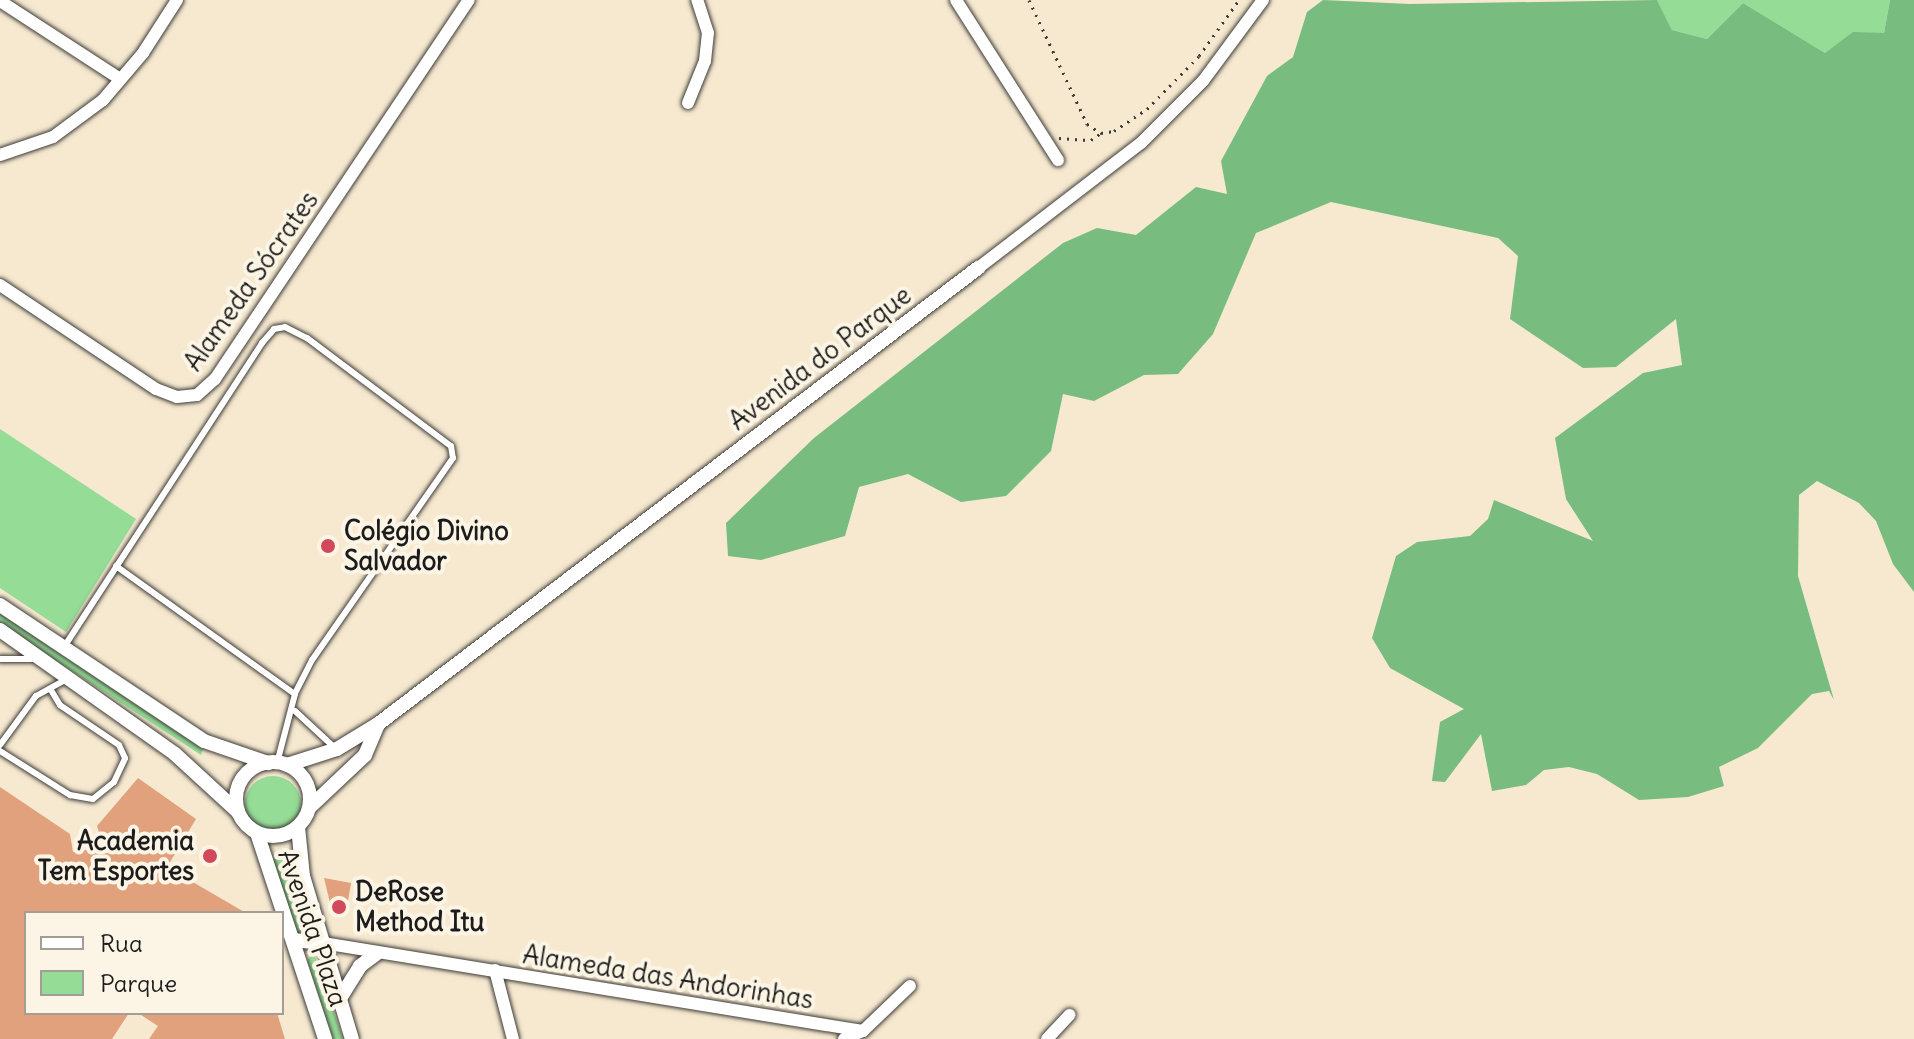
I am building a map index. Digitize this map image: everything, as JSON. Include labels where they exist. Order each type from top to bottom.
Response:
[{"type":"street","points":[[0,155],[53,137],[103,100],[177,0]]},
{"type":"street","name":"Alameda Sócrates","points":[[0,285],[156,389],[177,397],[197,395],[215,379],[469,0]]},
{"type":"street","points":[[688,103],[705,61],[708,33],[697,0]]},
{"type":"street","points":[[956,0],[1058,160]]},
{"type":"street","name":"Avenida do Parque","points":[[277,763],[337,749],[378,724],[1141,143],[1203,81],[1263,0]]},
{"type":"street","points":[[0,1],[120,79]]},
{"type":"street","points":[[0,605],[204,741],[277,763],[306,783],[309,808],[298,827],[285,834],[257,833],[175,754],[0,630]]},
{"type":"street","name":"Avenida do Parque","points":[[309,808],[365,755],[378,724]]},
{"type":"street","points":[[238,812],[236,799],[245,775],[277,763]]},
{"type":"street","name":"Avenida Plaza","points":[[298,827],[303,876],[352,1039]]},
{"type":"street","name":"Avenida Plaza","points":[[257,833],[283,911]]},
{"type":"street","name":"Avenida Plaza","points":[[284,913],[325,1039]]},
{"type":"street","points":[[293,940],[323,943]]},
{"type":"street","name":"Alameda das Andorinhas","points":[[323,943],[863,1031]]},
{"type":"street","points":[[339,1000],[360,966],[377,953]]},
{"type":"street","points":[[495,970],[513,1039]]},
{"type":"street","points":[[844,1039],[863,1031],[910,986]]},
{"type":"street","points":[[1047,1039],[1069,1015]]},
{"type":"lane","points":[[64,647],[262,343],[274,329],[285,327],[307,338],[451,446],[453,458],[312,660],[295,694],[295,711],[277,763]]},
{"type":"lane","points":[[116,566],[295,694]]},
{"type":"lane","points":[[0,659],[46,660]]},
{"type":"lane","points":[[51,690],[60,705],[119,745],[125,758],[114,782],[93,799],[70,795],[0,748],[22,711],[51,690],[70,678]]},
{"type":"lane","points":[[295,711],[337,749]]},
{"type":"path","points":[[1029,0],[1087,124],[1101,133]]},
{"type":"path","points":[[1044,137],[1091,140],[1101,133],[1114,131],[1147,109],[1199,56],[1239,0]]},
{"type":"green space","points":[[1323,0],[1410,4],[1657,0],[1672,30],[1707,39],[1743,3],[1825,53],[1853,32],[1884,33],[1890,0],[1914,0],[1914,592],[1893,564],[1876,521],[1859,503],[1817,481],[1799,495],[1798,576],[1834,700],[1829,691],[1812,694],[1758,748],[1719,767],[1724,786],[1688,797],[1639,800],[1597,774],[1569,767],[1544,770],[1526,785],[1492,791],[1481,734],[1445,782],[1432,781],[1440,722],[1464,709],[1390,668],[1372,638],[1396,556],[1417,542],[1470,536],[1488,519],[1494,500],[1593,541],[1566,499],[1555,438],[1643,373],[1682,365],[1676,319],[1616,367],[1583,368],[1510,319],[1518,256],[1498,238],[1331,202],[1256,233],[1213,334],[1178,374],[1144,375],[1094,401],[1063,394],[1051,451],[1006,496],[961,502],[908,474],[859,487],[845,536],[761,560],[728,556],[726,523],[814,438],[1063,243],[1097,228],[1136,235],[1196,187],[1227,194],[1221,161],[1267,76],[1293,57],[1307,12]]},
{"type":"green space","points":[[1657,0],[1890,0],[1884,33],[1853,33],[1825,53],[1743,3],[1707,39],[1672,30]]},
{"type":"green space","points":[[0,429],[136,519],[66,632],[0,588]]},
{"type":"green space","points":[[0,612],[203,748],[201,755],[0,624]]},
{"type":"green space","points":[[273,776],[293,784],[301,804],[293,824],[273,832],[253,824],[245,804],[253,784]]},
{"type":"green space","points":[[286,856],[308,938],[297,935],[271,860]]},
{"type":"green space","points":[[315,956],[343,1039],[333,1039],[307,960]]},
{"type":"building","points":[[138,778],[196,819],[167,867],[243,911],[24,911],[24,1015],[128,1015],[112,1039],[0,1039],[0,787],[70,834],[73,852],[104,847],[97,826]]},
{"type":"building","points":[[324,878],[351,883],[346,913],[332,911]]},
{"type":"building","points":[[141,1015],[278,1015],[285,1039],[149,1039],[158,1026]]},
{"type":"place","name":"Colégio Divino Salvador","points":[[328,546]]},
{"type":"place","name":"Academia Tem Esportes","points":[[210,856]]},
{"type":"place","name":"DeRose Method Itu","points":[[339,907]]}]
